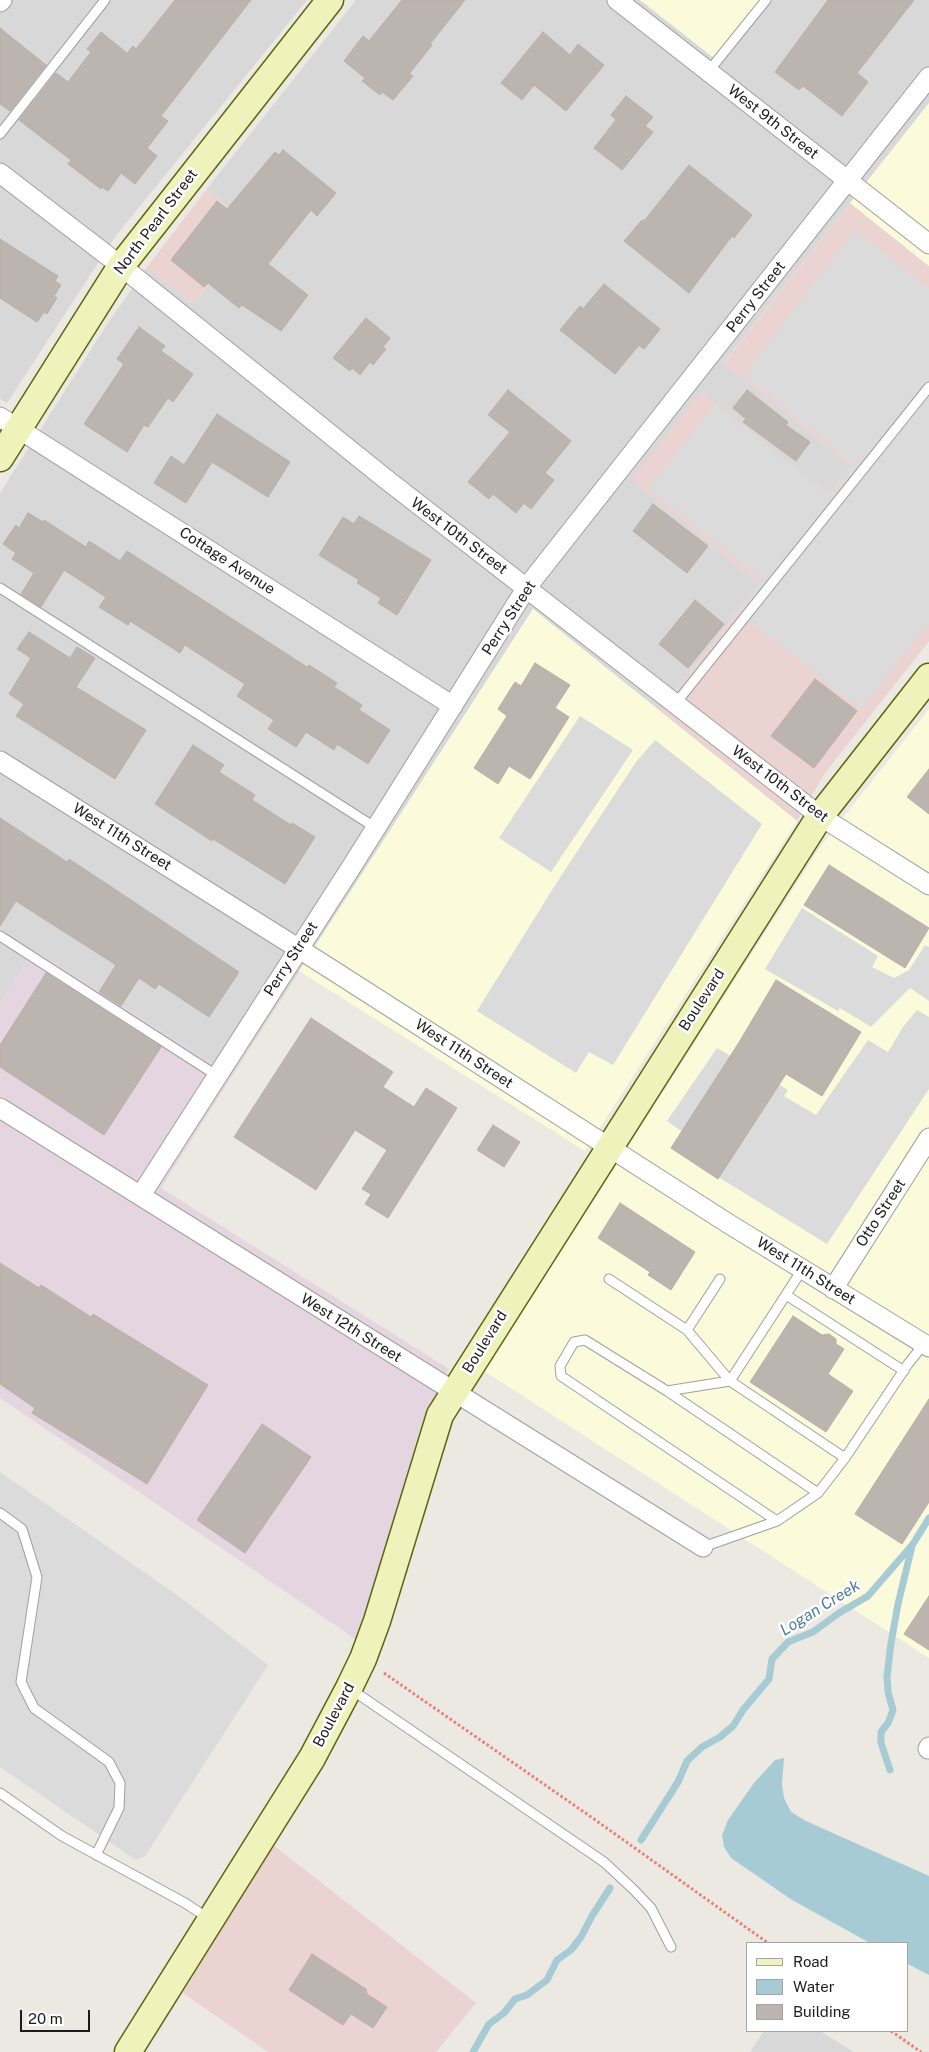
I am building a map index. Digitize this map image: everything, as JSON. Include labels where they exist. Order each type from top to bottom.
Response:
[{"type":"main road","name":"North Pearl Street","points":[[0,458],[9,423],[121,266],[330,0]]},
{"type":"main road","name":"Boulevard","points":[[128,2052],[312,1758],[349,1688],[363,1659],[377,1621],[440,1414],[820,816],[929,678]]},
{"type":"street","name":"West 9th Street","points":[[617,0],[929,244]]},
{"type":"street","name":"Perry Street","points":[[141,1195],[216,1074],[376,828],[527,587],[929,77]]},
{"type":"street","name":"West 10th Street","points":[[0,173],[121,266],[387,480],[820,816],[929,885]]},
{"type":"street","name":"Cottage Avenue","points":[[9,423],[453,706]]},
{"type":"street","name":"West 11th Street","points":[[0,761],[298,948],[802,1270],[927,1345]]},
{"type":"street","name":"West 12th Street","points":[[0,1108],[703,1548]]},
{"type":"street","name":"Otto Street","points":[[833,1289],[929,1138]]},
{"type":"lane","points":[[0,134],[105,0]]},
{"type":"lane","points":[[708,73],[766,0]]},
{"type":"lane","points":[[676,703],[929,387]]},
{"type":"lane","points":[[0,588],[376,828]]},
{"type":"lane","points":[[0,936],[216,1074]]},
{"type":"lane","points":[[666,1391],[730,1381],[802,1270]]},
{"type":"lane","points":[[610,1279],[687,1330],[730,1381],[845,1458]]},
{"type":"lane","points":[[687,1330],[720,1279]]},
{"type":"lane","points":[[786,1295],[904,1371]]},
{"type":"lane","points":[[777,1521],[561,1376],[560,1366],[574,1342],[585,1340],[666,1391],[818,1493]]},
{"type":"lane","points":[[703,1548],[777,1521],[818,1493],[845,1458],[904,1371],[927,1345]]},
{"type":"lane","points":[[0,1513],[22,1529],[37,1577],[21,1682],[34,1708],[109,1762],[120,1783],[119,1808],[96,1855]]},
{"type":"lane","points":[[349,1688],[604,1862],[651,1908],[671,1947]]},
{"type":"lane","points":[[0,1793],[62,1836],[185,1903],[210,1920]]},
{"type":"path","points":[[363,1659],[594,1819],[767,1942]]},
{"type":"path","points":[[892,2032],[921,2052]]},
{"type":"shaded area","points":[[0,0],[307,0],[115,237],[7,403],[0,399]]},
{"type":"shaded area","points":[[356,0],[640,0],[714,58],[759,0],[929,0],[929,103],[724,362],[852,466],[828,495],[632,479],[760,583],[660,711],[533,609],[232,1076],[33,950],[0,1004],[0,493],[110,320],[147,267],[194,304],[254,228],[206,190]]},
{"type":"shaded area","points":[[640,0],[759,0],[714,58]]},
{"type":"shaded area","points":[[929,103],[929,266],[850,203]]},
{"type":"shaded area","points":[[206,190],[254,228],[194,304],[147,267]]},
{"type":"shaded area","points":[[850,203],[929,266],[929,641],[825,773],[797,821],[660,711],[760,583],[631,479],[701,391],[828,495],[852,466],[724,363]]},
{"type":"shaded area","points":[[855,230],[929,289],[929,623],[861,709],[740,614],[763,579],[648,488],[715,405],[830,496],[853,463],[744,375]]},
{"type":"shaded area","points":[[533,609],[797,821],[585,1151],[299,971]]},
{"type":"shaded area","points":[[929,709],[929,1658],[484,1371],[820,847]]},
{"type":"shaded area","points":[[580,716],[633,750],[551,872],[499,838]]},
{"type":"shaded area","points":[[655,740],[762,824],[613,1065],[589,1052],[576,1073],[477,1011],[557,882],[636,762]]},
{"type":"shaded area","points":[[802,908],[878,956],[872,967],[894,978],[909,970],[925,945],[929,947],[929,1001],[910,988],[871,1027],[840,1008],[838,1011],[765,969]]},
{"type":"shaded area","points":[[33,950],[232,1076],[161,1188],[449,1369],[422,1422],[357,1640],[0,1398],[0,1004]]},
{"type":"shaded area","points":[[917,1010],[929,1017],[929,1089],[827,1244],[676,1151],[687,1135],[667,1121],[717,1048],[788,1090],[784,1096],[816,1115],[868,1040],[888,1052],[903,1027]]},
{"type":"shaded area","points":[[0,1472],[177,1595],[268,1665],[145,1856],[136,1860],[0,1767]]},
{"type":"shaded area","points":[[273,1845],[476,2003],[436,2052],[268,2052],[183,1993]]},
{"type":"shaded area","points":[[763,2032],[822,2032],[854,2052],[750,2052]]},
{"type":"water","points":[[784,1758],[782,1784],[784,1798],[791,1812],[806,1821],[929,1876],[929,1975],[909,1965],[909,1942],[868,1942],[792,1900],[731,1858],[724,1847],[722,1835],[728,1820],[754,1783],[775,1760]]},
{"type":"building","points":[[175,0],[251,0],[161,116],[168,121],[147,148],[157,156],[135,184],[121,173],[108,191],[102,187],[101,189],[68,164],[71,160],[19,120],[56,73],[68,82],[91,52],[87,49],[101,32],[127,53],[133,46],[136,49]]},
{"type":"building","points":[[402,0],[465,0],[430,44],[432,45],[409,74],[413,76],[393,100],[382,92],[380,95],[362,81],[365,78],[344,61],[363,36],[369,41]]},
{"type":"building","points":[[828,0],[914,0],[857,73],[868,82],[842,116],[803,86],[799,90],[775,72]]},
{"type":"building","points":[[0,28],[46,65],[10,111],[0,104]]},
{"type":"building","points":[[543,32],[570,55],[578,44],[604,65],[566,111],[534,85],[522,100],[501,83]]},
{"type":"building","points":[[626,96],[653,117],[645,126],[653,132],[622,170],[594,148],[616,120],[611,115]]},
{"type":"building","points":[[283,150],[336,193],[317,216],[311,210],[268,264],[308,295],[281,331],[242,305],[239,308],[208,283],[204,287],[171,260],[217,201],[227,209],[275,152],[279,155]]},
{"type":"building","points":[[689,165],[752,215],[734,238],[732,236],[689,293],[624,241],[642,220],[644,221]]},
{"type":"building","points":[[0,239],[58,276],[55,281],[61,285],[54,296],[57,298],[47,314],[44,312],[37,322],[0,298]]},
{"type":"building","points":[[604,284],[660,329],[644,349],[639,345],[615,374],[560,330],[580,306],[583,309]]},
{"type":"building","points":[[366,318],[390,338],[383,347],[386,349],[373,365],[370,362],[360,375],[352,368],[350,371],[333,358]]},
{"type":"building","points":[[139,327],[165,346],[161,351],[193,374],[173,402],[168,398],[148,427],[144,425],[127,452],[84,424],[124,364],[117,359]]},
{"type":"building","points":[[508,390],[571,441],[545,473],[554,480],[531,509],[524,503],[516,513],[493,494],[489,499],[468,482],[510,432],[488,415]]},
{"type":"building","points":[[747,390],[788,422],[786,425],[810,442],[796,461],[743,422],[746,419],[733,408]]},
{"type":"building","points":[[217,414],[290,462],[268,497],[212,462],[186,503],[154,483],[171,456],[184,465]]},
{"type":"building","points":[[653,504],[708,546],[687,573],[633,531]]},
{"type":"building","points":[[28,513],[43,522],[44,520],[86,547],[89,541],[120,561],[127,551],[307,667],[309,665],[337,683],[334,687],[362,705],[359,710],[390,730],[368,764],[337,744],[334,750],[306,732],[296,747],[268,729],[274,720],[237,696],[245,684],[185,645],[180,653],[130,621],[128,625],[99,607],[106,597],[64,570],[41,607],[21,594],[34,573],[12,559],[16,553],[3,544],[16,525],[19,528]]},
{"type":"building","points":[[359,516],[431,560],[397,615],[378,603],[381,598],[357,583],[359,580],[319,555],[343,517],[354,524]]},
{"type":"building","points":[[695,600],[724,624],[688,668],[659,644]]},
{"type":"building","points":[[29,632],[70,658],[77,647],[95,658],[76,687],[146,730],[115,779],[16,716],[24,704],[9,694],[31,658],[17,649]]},
{"type":"building","points":[[535,663],[570,685],[555,708],[569,717],[530,779],[509,766],[498,784],[474,768],[507,716],[498,709],[515,682],[521,686]]},
{"type":"building","points":[[815,679],[857,711],[814,768],[771,736]]},
{"type":"building","points":[[193,745],[224,765],[219,772],[255,795],[252,800],[291,825],[292,823],[315,837],[285,884],[213,839],[212,841],[155,804]]},
{"type":"building","points":[[929,769],[929,814],[907,797]]},
{"type":"building","points":[[0,818],[67,862],[69,859],[239,972],[209,1017],[159,984],[155,989],[139,978],[121,1006],[99,992],[116,965],[16,901],[0,926]]},
{"type":"building","points":[[829,865],[929,928],[905,968],[804,905]]},
{"type":"building","points":[[46,973],[161,1047],[104,1135],[0,1067],[0,1045]]},
{"type":"building","points":[[776,980],[861,1032],[822,1096],[786,1074],[718,1179],[671,1148],[738,1044]]},
{"type":"building","points":[[311,1018],[393,1072],[383,1087],[414,1107],[426,1088],[457,1108],[388,1218],[365,1204],[371,1194],[362,1189],[387,1150],[355,1130],[316,1190],[234,1137]]},
{"type":"building","points":[[493,1125],[520,1142],[504,1167],[477,1150]]},
{"type":"building","points":[[620,1203],[695,1252],[671,1290],[648,1275],[650,1272],[598,1238]]},
{"type":"building","points":[[0,1263],[39,1288],[41,1285],[91,1317],[93,1314],[208,1385],[147,1484],[32,1413],[35,1408],[0,1384]]},
{"type":"building","points":[[793,1316],[822,1335],[829,1334],[836,1339],[836,1344],[844,1349],[828,1374],[853,1391],[826,1432],[750,1382]]},
{"type":"building","points":[[929,1399],[929,1502],[902,1544],[855,1514]]},
{"type":"building","points":[[262,1424],[311,1457],[245,1553],[197,1520]]},
{"type":"building","points":[[929,1596],[929,1650],[904,1634]]},
{"type":"building","points":[[312,1954],[366,1989],[367,1994],[387,2007],[373,2028],[351,2014],[343,2025],[289,1990]]},
{"type":"waterway","name":"Logan Creek","points":[[641,1840],[678,1782],[687,1761],[702,1747],[720,1737],[733,1726],[743,1710],[769,1679],[772,1659],[788,1642],[813,1632],[839,1613],[868,1596],[913,1544],[929,1518]]},
{"type":"waterway","points":[[890,1770],[881,1743],[881,1732],[888,1723],[893,1710],[888,1692],[887,1677],[898,1604],[912,1546]]},
{"type":"waterway","name":"Logan Creek","points":[[473,2052],[489,2024],[504,2013],[515,1999],[527,1995],[547,1980],[557,1960],[571,1950],[581,1937],[610,1888]]}]
